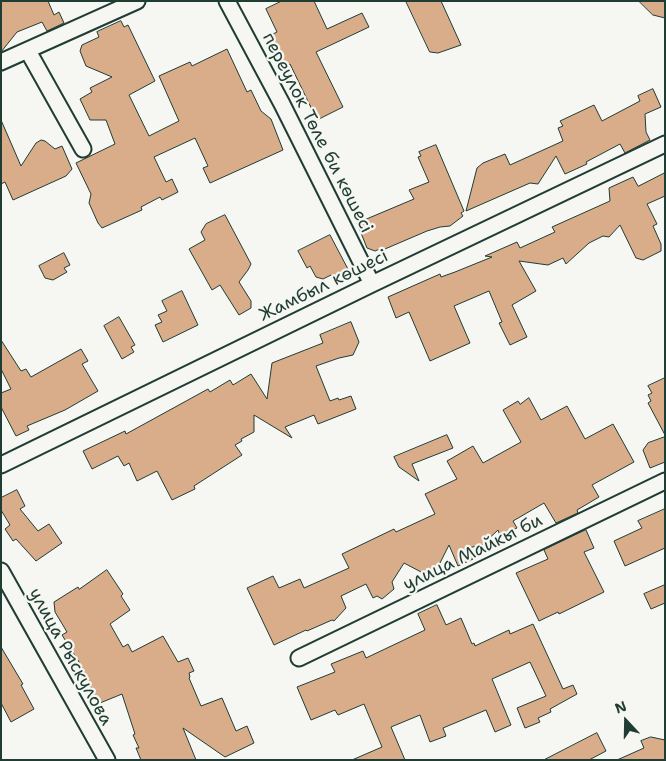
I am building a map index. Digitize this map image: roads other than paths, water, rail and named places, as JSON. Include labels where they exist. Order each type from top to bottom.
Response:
[{"type":"street","points":[[1,62],[137,1]]},
{"type":"street","name":"переулок Төле би көшесі","points":[[227,1],[282,104],[372,284]]},
{"type":"street","points":[[28,50],[83,149]]},
{"type":"street","name":"Жамбыл көшесі","points":[[1,465],[665,144]]},
{"type":"street","name":"улица Майкы би","points":[[299,658],[665,481]]},
{"type":"street","name":"улица Рыскулова","points":[[1,571],[107,760]]}]
